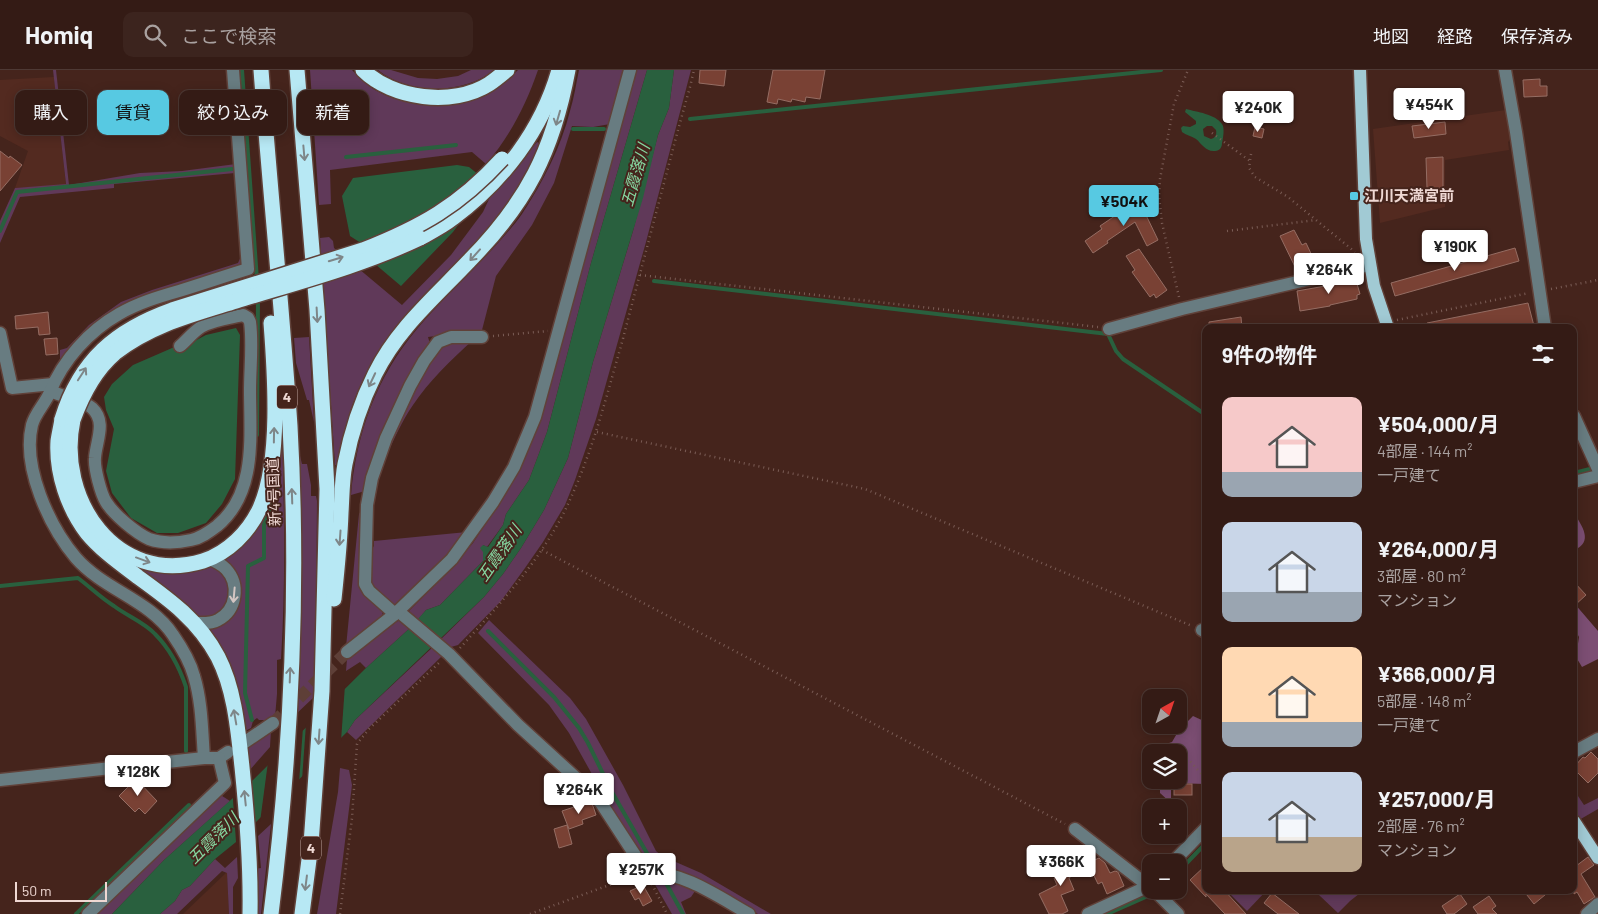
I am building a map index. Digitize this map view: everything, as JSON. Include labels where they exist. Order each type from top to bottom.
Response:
[{"type":"highway","name":"新4号国道","points":[[261,70],[290,427],[293,605],[281,724],[282,815],[271,914]]},
{"type":"highway","name":"4","points":[[297,70],[317,310],[326,489],[322,691],[311,844],[302,914]]},
{"type":"highway","points":[[363,70],[372,79],[392,89],[412,95],[436,98],[461,96],[479,89],[488,85],[507,70]]},
{"type":"highway","points":[[505,162],[526,126],[541,94],[549,70]]},
{"type":"highway","points":[[263,86],[258,146],[272,331],[274,442],[269,476],[260,508],[238,539],[226,550],[209,559],[194,563],[175,566],[152,563],[128,553],[109,540],[89,516],[73,481],[69,448],[68,401],[85,368],[108,344],[124,332],[157,316],[172,310],[363,250],[416,228],[448,208],[505,162],[529,138],[541,116],[559,70]]},
{"type":"highway","points":[[322,691],[338,564],[344,465],[354,424],[365,395],[375,373],[404,328],[476,254],[505,221],[522,197],[547,150],[558,118],[568,70]]},
{"type":"highway","points":[[68,420],[58,440],[58,460],[68,499],[87,532],[102,549],[178,606],[195,623],[208,640],[226,678],[234,710],[242,766],[250,864],[250,914]]},
{"type":"main road","points":[[1360,70],[1366,239],[1374,286],[1387,324]]},
{"type":"main road","points":[[1577,826],[1598,858]]},
{"type":"street","points":[[204,758],[199,700],[194,676],[185,654],[159,619],[144,607],[109,586],[77,559],[52,522],[44,505],[34,472],[30,436],[36,414],[74,352],[104,324],[119,314],[146,301],[248,269],[233,70]]},
{"type":"street","points":[[347,652],[400,615],[452,559],[493,502],[514,467],[535,417],[557,330],[630,70]]},
{"type":"street","points":[[1505,70],[1544,324]]},
{"type":"street","points":[[1109,329],[1182,309],[1370,265]]},
{"type":"street","points":[[0,333],[12,388],[52,388],[91,406],[98,415],[101,424],[94,460],[106,502],[131,528],[149,539],[172,542],[196,539],[210,532],[232,510],[241,494],[246,479],[250,455],[250,322],[248,318],[243,315],[209,323],[195,331],[180,346]]},
{"type":"street","points":[[482,337],[451,337],[438,342],[424,361],[410,386],[386,438],[372,478],[367,505],[365,584],[369,591],[446,652],[518,725],[594,795],[646,872],[659,872],[691,882],[749,914]]},
{"type":"street","points":[[1577,423],[1598,469]]},
{"type":"street","points":[[1577,481],[1598,476]]},
{"type":"street","points":[[195,623],[218,620],[224,616],[233,603],[234,584],[231,576],[225,568],[209,559]]},
{"type":"street","points":[[245,742],[281,724]]},
{"type":"street","points":[[1577,750],[1598,739]]},
{"type":"street","points":[[0,780],[223,755],[225,783],[88,914]]},
{"type":"street","points":[[1074,829],[1142,880]]},
{"type":"street","points":[[1181,854],[1202,832]]},
{"type":"street","points":[[1088,914],[1142,891]]},
{"type":"street","points":[[1164,899],[1178,914]]},
{"type":"street","points":[[1586,914],[1598,904]]},
{"type":"path","points":[[340,914],[352,818],[357,744],[368,729],[446,652],[460,648],[514,588],[542,550],[560,520],[577,484],[597,432],[694,70]]},
{"type":"path","points":[[1182,309],[1162,223],[1159,196],[1160,179],[1174,104],[1188,70]]},
{"type":"path","points":[[1212,133],[1250,161]]},
{"type":"path","points":[[1251,154],[1249,168],[1254,177],[1288,197],[1370,265]]},
{"type":"path","points":[[1227,231],[1316,220]]},
{"type":"path","points":[[640,275],[1109,329]]},
{"type":"path","points":[[1392,324],[1598,280]]},
{"type":"path","points":[[482,337],[557,330]]},
{"type":"path","points":[[597,432],[865,489],[1202,630]]},
{"type":"path","points":[[542,550],[1074,829]]},
{"type":"path","points":[[1187,759],[1202,775]]},
{"type":"path","points":[[530,914],[646,872],[667,914]]},
{"type":"shaded area","points":[[53,70],[56,70],[58,90],[55,90]]},
{"type":"shaded area","points":[[310,70],[352,70],[372,88],[390,97],[406,102],[439,104],[471,98],[486,92],[503,83],[518,70],[538,70],[516,120],[503,142],[486,164],[472,152],[330,170],[331,204],[319,205],[314,135],[369,135],[369,90],[311,90]]},
{"type":"shaded area","points":[[378,70],[391,70],[418,78],[437,79],[458,76],[471,70],[494,70],[467,84],[452,88],[436,89],[420,88],[405,84]]},
{"type":"shaded area","points":[[579,70],[624,70],[610,124],[593,127],[572,126],[554,183],[532,225],[496,276],[482,330],[428,337],[430,344],[365,491],[351,495],[358,450],[371,407],[380,386],[403,347],[417,329],[498,243],[522,214],[544,177],[562,138]]},
{"type":"shaded area","points":[[635,70],[647,70],[591,263],[547,432],[529,480],[506,514],[503,525],[487,547],[483,545],[483,561],[440,605],[426,610],[417,621],[408,612],[473,543],[513,481]]},
{"type":"shaded area","points":[[674,70],[691,70],[646,242],[596,419],[575,480],[565,505],[543,542],[501,601],[458,645],[451,647],[440,640],[484,597],[503,574],[544,510],[568,458],[593,362],[633,231],[658,135],[669,108]]},
{"type":"shaded area","points":[[54,77],[55,90],[15,90],[15,135],[60,135],[66,185],[15,188],[28,151],[0,136],[0,80]]},
{"type":"shaded area","points":[[1506,110],[1510,139],[1508,142],[1509,150],[1445,160],[1445,207],[1380,223],[1373,129]]},
{"type":"shaded area","points":[[60,135],[63,135],[69,185],[140,173],[182,171],[236,164],[243,265],[126,306],[101,322],[85,336],[64,360],[60,358],[60,350],[67,348],[89,325],[121,302],[152,290],[238,263],[242,254],[235,173],[114,184],[114,188],[20,197],[0,243],[0,221],[15,188],[66,184]]},
{"type":"shaded area","points":[[537,142],[541,144],[536,155],[503,211],[467,253],[413,308],[382,348],[358,391],[349,414],[343,439],[340,466],[335,465],[320,238],[329,237],[333,241],[334,248],[402,305],[451,255],[483,212],[490,197]]},
{"type":"shaded area","points":[[309,337],[314,422],[309,400],[307,400],[296,363],[294,338]]},
{"type":"shaded area","points":[[473,340],[441,371],[419,396],[409,411],[386,457],[397,421],[412,390],[438,349],[451,342]]},
{"type":"shaded area","points":[[282,426],[284,601],[281,659],[277,660],[275,717],[271,720],[259,720],[257,718],[253,721],[251,728],[243,732],[206,628],[229,619],[238,606],[220,560],[242,546],[253,533]]},
{"type":"shaded area","points":[[298,448],[302,464],[307,464],[311,496],[316,496],[317,501],[316,634],[313,698],[295,715],[300,525]]},
{"type":"shaded area","points":[[361,511],[361,579],[383,609],[382,618],[346,647],[359,514]]},
{"type":"shaded area","points":[[1577,518],[1585,533],[1584,543],[1577,548]]},
{"type":"shaded area","points":[[467,532],[444,560],[396,605],[389,603],[371,586],[370,552],[374,546],[374,541]]},
{"type":"shaded area","points":[[210,566],[223,576],[229,590],[227,605],[222,611],[211,617],[196,618],[142,574],[146,568],[178,572]]},
{"type":"shaded area","points":[[1577,606],[1598,631],[1598,659],[1582,667],[1577,659],[1579,637],[1577,633]]},
{"type":"shaded area","points":[[399,620],[411,627],[366,668],[360,662],[346,671],[347,659]]},
{"type":"shaded area","points":[[489,620],[570,698],[586,719],[623,785],[656,851],[662,856],[701,873],[771,914],[758,914],[689,874],[649,862],[633,848],[588,782],[593,776],[569,733],[549,705],[478,633]]},
{"type":"shaded area","points":[[434,646],[442,656],[356,740],[347,732],[355,720]]},
{"type":"shaded area","points":[[1193,716],[1202,720],[1202,784],[1187,783],[1187,744],[1166,744],[1172,742],[1177,734],[1188,734],[1188,721]]},
{"type":"shaded area","points":[[271,730],[270,747],[248,772],[245,746],[259,741]]},
{"type":"shaded area","points":[[340,768],[349,770],[352,785],[336,914],[317,914],[338,792]]},
{"type":"shaded area","points":[[1160,789],[1171,789],[1171,799],[1167,799],[1160,793]]},
{"type":"shaded area","points":[[219,794],[230,801],[164,860],[112,914],[92,914]]},
{"type":"shaded area","points":[[1577,794],[1584,805],[1598,798],[1598,809],[1579,820],[1577,817]]},
{"type":"shaded area","points":[[271,824],[261,914],[255,913],[254,869],[261,868],[258,836]]},
{"type":"shaded area","points":[[237,857],[238,878],[233,887],[233,914],[229,914],[227,873],[222,871],[177,914],[160,914],[215,859],[225,868]]},
{"type":"shaded area","points":[[227,872],[229,914],[183,914]]},
{"type":"shaded area","points":[[655,877],[669,878],[695,891],[691,897],[681,902],[686,914],[672,914],[653,881]]},
{"type":"shaded area","points":[[1230,894],[1263,894],[1247,911]]},
{"type":"shaded area","points":[[1320,894],[1359,894],[1338,913]]},
{"type":"water","name":"五霞落川","points":[[647,70],[674,70],[669,108],[658,135],[643,198],[593,362],[568,458],[544,510],[521,548],[484,597],[355,720],[347,732],[253,825],[249,784],[366,668],[411,627],[426,610],[440,605],[483,561],[483,552],[480,548],[483,545],[488,547],[503,525],[506,514],[529,480],[547,432],[591,263]]},
{"type":"water","points":[[1186,109],[1200,112],[1215,118],[1222,124],[1224,131],[1222,146],[1219,150],[1209,150],[1196,139],[1182,132],[1181,128],[1183,126],[1190,127],[1196,124],[1196,121],[1185,112]],"holes":[[[1207,126],[1212,126],[1216,133],[1215,137],[1211,139],[1204,136],[1203,129]]]},
{"type":"water","points":[[457,165],[469,167],[489,183],[453,232],[401,286],[362,253],[364,245],[350,236],[342,196],[353,178]]},
{"type":"water","points":[[236,328],[240,335],[235,479],[222,504],[206,523],[178,533],[157,533],[131,518],[112,493],[106,471],[114,429],[106,410],[104,397],[112,384],[133,365],[179,345],[181,348],[206,335]]},
{"type":"water","name":"五霞落川","points":[[233,798],[236,842],[215,859],[190,886],[182,890],[175,901],[160,914],[112,914],[164,860]]},
{"type":"pier","points":[[345,685],[341,741],[302,780],[306,724]]},
{"type":"pier","points":[[303,727],[299,783],[260,822],[268,762]]},
{"type":"pier","points":[[233,796],[235,798],[238,826],[239,842],[237,845]]},
{"type":"building","points":[[700,70],[726,70],[724,86],[699,83]]},
{"type":"building","points":[[773,70],[825,70],[820,99],[806,97],[805,102],[792,99],[791,102],[778,99],[777,104],[767,102]]},
{"type":"building","points":[[1540,79],[1540,86],[1547,86],[1547,96],[1524,97],[1523,80]]},
{"type":"building","points":[[1445,122],[1446,134],[1414,138],[1412,126]]},
{"type":"building","points":[[1255,127],[1264,129],[1262,138],[1253,136]]},
{"type":"building","points":[[0,151],[22,165],[0,191]]},
{"type":"building","points":[[1443,157],[1443,189],[1427,188],[1426,158]]},
{"type":"building","points":[[1140,199],[1148,211],[1145,213],[1158,240],[1147,246],[1135,222],[1093,253],[1085,241],[1102,229],[1100,226]]},
{"type":"building","points":[[1294,230],[1302,245],[1306,243],[1316,264],[1298,273],[1280,236]]},
{"type":"building","points":[[1515,248],[1519,261],[1395,296],[1391,283]]},
{"type":"building","points":[[1139,249],[1167,290],[1156,298],[1154,294],[1150,297],[1132,272],[1135,270],[1126,256]]},
{"type":"building","points":[[1355,277],[1360,294],[1357,295],[1357,299],[1300,311],[1297,291],[1331,285],[1330,283]]},
{"type":"building","points":[[1528,303],[1533,324],[1427,324]]},
{"type":"building","points":[[48,312],[50,334],[39,335],[38,327],[16,329],[15,316]]},
{"type":"building","points":[[1241,317],[1242,324],[1209,324],[1209,322]]},
{"type":"building","points":[[57,338],[58,354],[46,355],[44,339]]},
{"type":"building","points":[[1577,585],[1586,595],[1577,603]]},
{"type":"building","points":[[1591,752],[1598,759],[1598,773],[1588,783],[1577,772],[1577,764],[1583,757],[1585,758]]},
{"type":"building","points":[[136,779],[157,801],[145,814],[139,808],[135,812],[119,796]]},
{"type":"building","points":[[1187,784],[1192,784],[1192,795],[1174,795],[1174,789],[1187,789]]},
{"type":"building","points":[[589,802],[593,806],[596,815],[582,820],[583,824],[569,829],[562,811]]},
{"type":"building","points":[[567,825],[572,844],[559,848],[554,829]]},
{"type":"building","points":[[1077,854],[1085,866],[1069,878],[1074,890],[1061,895],[1068,911],[1062,914],[1049,914],[1039,894],[1057,885],[1054,878],[1062,875],[1059,869]]},
{"type":"building","points":[[1588,857],[1594,865],[1581,874],[1595,897],[1584,904],[1577,892],[1577,865]]},
{"type":"building","points":[[1099,858],[1105,863],[1110,873],[1118,872],[1124,886],[1107,894],[1102,882],[1098,884],[1088,863]]},
{"type":"building","points":[[1202,869],[1202,893],[1190,880]]},
{"type":"building","points":[[643,885],[652,901],[643,906],[639,898],[635,900],[630,891]]},
{"type":"building","points":[[1206,894],[1228,894],[1246,914],[1225,914]]},
{"type":"building","points":[[1273,894],[1299,914],[1278,914],[1264,903]]},
{"type":"building","points":[[1460,894],[1467,904],[1454,914],[1447,914],[1442,906]]},
{"type":"building","points":[[1526,894],[1546,894],[1534,904]]},
{"type":"building","points":[[1489,896],[1496,906],[1492,909],[1497,914],[1478,914],[1473,907]]},
{"type":"waterway","points":[[242,70],[257,280]]},
{"type":"waterway","points":[[690,119],[1161,70]]},
{"type":"waterway","points":[[573,129],[604,129]]},
{"type":"waterway","points":[[346,157],[456,145]]},
{"type":"waterway","points":[[0,231],[17,192],[232,169]]},
{"type":"waterway","points":[[654,281],[1108,334],[1116,351],[1123,359],[1202,412]]},
{"type":"waterway","points":[[257,435],[258,299]]},
{"type":"waterway","points":[[1577,472],[1590,469]]},
{"type":"waterway","points":[[252,720],[245,693],[248,566],[264,558],[264,525],[275,498],[278,481]]},
{"type":"waterway","points":[[0,586],[78,578],[109,603],[151,630],[169,652],[186,687],[186,751]]},
{"type":"waterway","points":[[488,631],[554,697],[579,728],[612,792],[648,855]]},
{"type":"waterway","points":[[76,914],[189,805]]},
{"type":"waterway","points":[[1187,863],[1202,847]]},
{"type":"waterway","points":[[666,883],[683,914]]},
{"type":"waterway","points":[[1107,914],[1142,899]]},
{"type":"tunnel","points":[[273,723],[347,652]]},
{"type":"place","name":"江川天満宮前","points":[[1354,196]]}]
